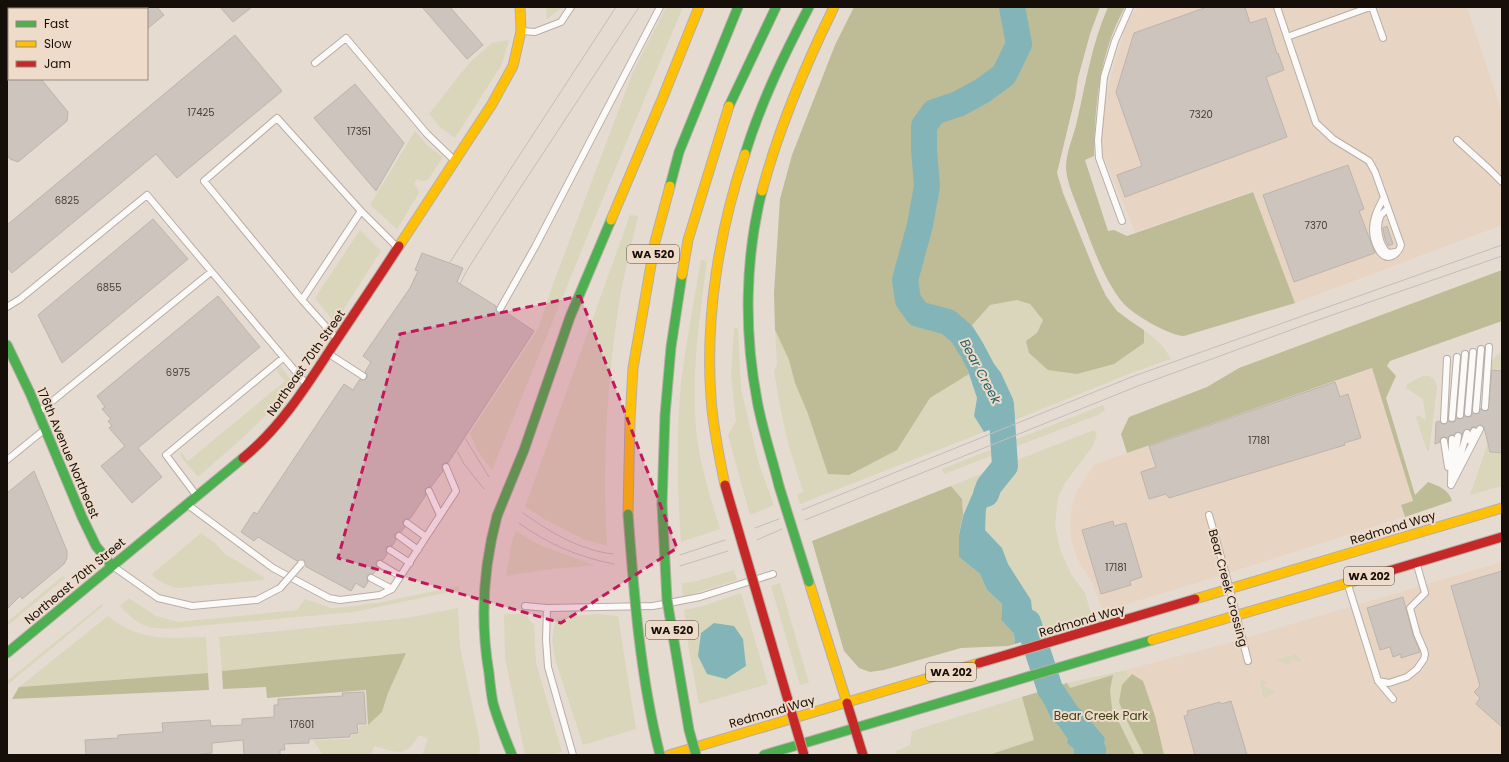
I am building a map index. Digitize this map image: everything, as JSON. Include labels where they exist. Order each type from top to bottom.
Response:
[{"type":"main road","name":"Northeast 70th Street","points":[[7,653],[257,447],[287,415],[329,354],[492,104],[513,66],[522,31],[520,7]]},
{"type":"main road","points":[[512,755],[495,709],[485,652],[483,631],[482,603],[489,549],[497,516],[524,450],[570,317],[663,97],[698,7]]},
{"type":"main road","name":"WA 520","points":[[660,755],[643,674],[634,602],[628,514],[630,420],[634,368],[655,242],[679,152],[738,7]]},
{"type":"main road","name":"WA 520","points":[[696,755],[689,730],[667,600],[662,504],[665,415],[669,370],[688,240],[726,113],[776,7]]},
{"type":"main road","points":[[804,755],[725,485],[715,438],[710,339],[718,265],[732,194],[753,128],[786,51],[809,7]]},
{"type":"main road","points":[[834,7],[808,62],[784,120],[766,177],[760,200],[752,250],[749,305],[755,383],[764,429],[809,582],[863,755]]},
{"type":"main road","name":"176th Avenue Northeast","points":[[7,345],[45,429],[82,517],[96,546],[112,566]]},
{"type":"main road","name":"Redmond Way","points":[[669,755],[1230,590],[1502,508]]},
{"type":"main road","name":"WA 202","points":[[764,755],[1502,537]]},
{"type":"main road","points":[[494,740],[495,709]]},
{"type":"lane","points":[[522,31],[535,32],[561,22],[571,7]]},
{"type":"lane","points":[[500,308],[553,213],[660,7]]},
{"type":"lane","points":[[1122,221],[1099,158],[1098,140],[1104,77],[1115,41],[1130,7]]},
{"type":"lane","points":[[1277,7],[1316,123],[1333,140],[1369,161],[1375,172],[1401,247]]},
{"type":"lane","points":[[1287,37],[1371,7],[1383,38]]},
{"type":"lane","points":[[315,63],[346,38],[427,134],[455,161]]},
{"type":"lane","points":[[338,340],[302,300],[204,181],[277,118],[361,211],[398,248]]},
{"type":"lane","points":[[1457,140],[1502,182]]},
{"type":"lane","points":[[7,307],[20,300],[147,195],[307,386]]},
{"type":"lane","points":[[1384,197],[1374,219],[1373,230],[1375,240],[1379,251],[1384,257],[1390,257],[1401,247]]},
{"type":"lane","points":[[1388,208],[1381,215],[1378,226],[1380,239],[1388,253],[1393,253],[1401,247]]},
{"type":"lane","points":[[302,300],[361,211]]},
{"type":"lane","points":[[38,413],[211,272]]},
{"type":"lane","points":[[1485,407],[1489,347]]},
{"type":"lane","points":[[1476,410],[1481,349]]},
{"type":"lane","points":[[1468,413],[1473,352]]},
{"type":"lane","points":[[329,354],[363,376]]},
{"type":"lane","points":[[1460,415],[1465,354]]},
{"type":"lane","points":[[1452,418],[1457,356]]},
{"type":"lane","points":[[197,496],[166,455],[283,358]]},
{"type":"lane","points":[[1444,420],[1447,359]]},
{"type":"lane","points":[[7,460],[45,429]]},
{"type":"lane","points":[[1451,485],[1477,430]]},
{"type":"lane","points":[[1451,485],[1467,433]]},
{"type":"lane","points":[[1451,485],[1458,436]]},
{"type":"lane","points":[[1451,485],[1452,439]]},
{"type":"lane","points":[[1444,441],[1451,485]]},
{"type":"lane","points":[[187,504],[273,568],[329,598],[340,600],[380,595],[392,589],[456,491],[446,467]]},
{"type":"lane","points":[[429,491],[440,515]]},
{"type":"lane","name":"Bear Creek Crossing","points":[[1209,515],[1248,661]]},
{"type":"lane","points":[[407,523],[426,537]]},
{"type":"lane","points":[[399,536],[418,550]]},
{"type":"lane","points":[[390,550],[410,563]]},
{"type":"lane","points":[[1378,681],[1389,683],[1407,677],[1417,669],[1424,659],[1424,650],[1417,634],[1410,608],[1425,593],[1416,562]]},
{"type":"lane","points":[[112,566],[158,598],[192,606],[257,600],[280,588],[301,564]]},
{"type":"lane","points":[[380,564],[400,576]]},
{"type":"lane","points":[[524,606],[547,608],[653,606],[700,597],[773,574]]},
{"type":"lane","points":[[371,578],[392,589]]},
{"type":"lane","points":[[1347,583],[1378,681],[1393,699]]},
{"type":"lane","points":[[547,608],[546,640],[548,667],[573,755]]},
{"type":"highlighted area","points":[[580,296],[677,548],[561,623],[338,558],[400,334]]},
{"type":"shaded area","points":[[1138,7],[1467,7],[1502,112],[1502,225],[1295,303],[1253,191],[1135,232],[1099,145],[1105,97],[1127,21]]},
{"type":"shaded area","points":[[1372,369],[1413,502],[1400,505],[1404,517],[1103,611],[1092,583],[1077,558],[1071,539],[1070,520],[1077,490],[1095,464]]},
{"type":"shaded area","points":[[1502,562],[1502,755],[1156,755],[1126,670],[1221,645]]},
{"type":"green space","points":[[546,7],[562,7],[547,19]]},
{"type":"green space","points":[[666,7],[683,7],[492,470],[477,450],[470,433],[538,329],[552,287],[633,72]]},
{"type":"green space","points":[[854,7],[1100,7],[1090,34],[1078,78],[1075,98],[1057,173],[1063,193],[1106,296],[1117,311],[1144,330],[1144,343],[1114,364],[1077,374],[1048,370],[1029,353],[1026,341],[1037,333],[1043,320],[1030,304],[1017,300],[990,305],[968,330],[959,344],[969,374],[930,398],[897,450],[849,475],[828,474],[808,414],[795,383],[789,360],[775,330],[774,293],[780,199],[792,155],[835,45]]},
{"type":"green space","points":[[1108,7],[1125,7],[1109,43],[1100,80],[1097,98],[1094,156],[1085,160],[1108,231],[1114,230],[1127,236],[1253,192],[1295,303],[1184,336],[1170,333],[1129,309],[1110,284],[1093,249],[1068,180],[1066,168],[1067,156],[1076,127],[1094,49],[1102,21]]},
{"type":"green space","points":[[509,40],[502,64],[455,138],[440,127],[429,114],[470,62],[492,43]]},
{"type":"green space","points":[[415,131],[428,146],[443,157],[428,180],[421,181],[417,179],[414,184],[419,193],[397,229],[370,205]]},
{"type":"green space","points":[[630,215],[638,216],[620,297],[609,390],[605,452],[607,546],[583,539],[544,519],[525,507]]},
{"type":"green space","points":[[360,230],[381,251],[335,323],[315,298]]},
{"type":"green space","points":[[701,260],[707,261],[695,365],[696,428],[702,467],[720,529],[681,542],[678,462],[679,403],[685,352]]},
{"type":"green space","points":[[1502,270],[1502,321],[1390,361],[1387,366],[1396,376],[1386,398],[1415,495],[1428,482],[1446,491],[1451,497],[1452,501],[1405,517],[1401,505],[1413,501],[1372,368],[1127,453],[1121,434],[1129,417],[1207,387],[1239,368]]},
{"type":"green space","points":[[1017,300],[1030,304],[1043,320],[1037,333],[1144,343],[1144,330],[1166,350],[1171,359],[1134,372],[1015,420],[1013,399],[1001,373],[968,330],[990,305]]},
{"type":"green space","points":[[734,328],[738,328],[741,389],[759,464],[774,505],[750,515],[728,435],[736,421],[731,375]]},
{"type":"green space","points":[[775,330],[789,360],[795,383],[808,414],[897,450],[930,398],[969,374],[977,398],[974,416],[984,432],[800,504],[797,494],[803,492],[788,443],[774,371],[777,364]]},
{"type":"green space","points":[[1500,353],[1502,370],[1491,369],[1493,360]]},
{"type":"green space","points":[[281,366],[292,382],[282,396],[260,421],[198,477],[181,457],[180,451],[188,461],[285,381],[276,370]]},
{"type":"green space","points":[[1423,376],[1429,376],[1434,379],[1437,387],[1429,452],[1416,418],[1418,415],[1426,420],[1423,399],[1406,388],[1407,384]]},
{"type":"green space","points":[[1103,405],[1105,410],[1100,414],[1012,448],[1012,441]]},
{"type":"green space","points":[[1094,430],[1097,434],[1093,446],[1065,483],[1058,497],[1055,526],[1060,549],[1071,574],[1085,593],[1093,620],[1035,638],[1031,600],[1008,564],[1002,548],[985,530],[986,509],[1014,461]]},
{"type":"green space","points":[[1487,443],[1490,453],[1502,454],[1502,486],[1470,495],[1485,452]]},
{"type":"green space","points":[[995,448],[996,454],[944,474],[942,469]]},
{"type":"green space","points":[[991,470],[972,495],[963,516],[962,499],[951,486]]},
{"type":"green space","points":[[951,486],[962,499],[963,514],[959,535],[959,557],[980,574],[987,590],[1002,604],[1001,620],[1014,634],[1015,644],[1008,646],[961,648],[884,670],[870,672],[859,668],[844,651],[812,541]]},
{"type":"green space","points":[[516,531],[539,545],[594,565],[542,570],[506,576],[512,541]]},
{"type":"green space","points":[[201,533],[215,543],[225,554],[265,578],[263,580],[178,588],[164,583],[154,577],[152,574]]},
{"type":"green space","points":[[734,570],[737,580],[683,597],[682,583],[697,581]]},
{"type":"green space","points":[[63,576],[65,578],[7,626],[7,622]]},
{"type":"green space","points":[[780,583],[809,683],[800,685],[771,586]]},
{"type":"green space","points":[[459,586],[459,590],[354,612],[177,628],[145,626],[133,619],[120,606],[129,598],[156,616],[178,622],[297,610],[305,599],[331,608],[345,607],[382,602]]},
{"type":"green space","points":[[741,593],[768,684],[699,704],[689,650],[684,610],[703,606]]},
{"type":"green space","points":[[102,604],[103,606],[7,685],[7,681]]},
{"type":"green space","points":[[458,608],[460,647],[479,737],[479,755],[422,755],[428,739],[419,735],[414,743],[405,751],[400,752],[374,746],[371,755],[323,755],[313,740],[351,739],[352,735],[359,734],[359,726],[368,725],[382,712],[388,693],[405,654],[222,671],[219,637],[406,618]]},
{"type":"green space","points":[[504,614],[525,614],[534,625],[536,663],[562,752],[551,755],[525,755],[505,658]]},
{"type":"green space","points":[[596,614],[618,616],[636,729],[583,745],[555,659],[552,640],[555,621],[565,617]]},
{"type":"green space","points":[[108,616],[131,630],[154,637],[206,637],[208,673],[19,687]]},
{"type":"green space","points":[[406,653],[388,693],[382,712],[368,725],[366,690],[267,698],[266,687],[223,689],[222,671]]},
{"type":"green space","points":[[1296,654],[1302,662],[1292,660],[1289,665],[1276,660]]},
{"type":"green space","name":"Bear Creek Park","points":[[1126,670],[1156,755],[897,755],[896,751],[910,745],[912,731],[1067,683]]},
{"type":"green space","points":[[208,673],[209,690],[12,699],[19,687]]},
{"type":"green space","points":[[1132,674],[1143,681],[1155,716],[1164,755],[1144,755],[1119,702],[1122,685]]},
{"type":"green space","points":[[1113,675],[1110,690],[1112,708],[1135,755],[1103,755],[1105,738],[1081,709],[1064,701],[1053,688],[1067,683],[1070,688]]},
{"type":"green space","points":[[1260,679],[1267,682],[1263,686],[1275,692],[1265,698],[1263,697]]},
{"type":"green space","points":[[1039,692],[1051,719],[1069,735],[1075,749],[1074,755],[989,755],[1034,740],[1022,697]]},
{"type":"water","points":[[968,330],[1001,373],[1013,399],[1015,420],[984,432],[974,416],[977,398],[959,344]]},
{"type":"water","points":[[1014,461],[986,509],[985,530],[1002,548],[1008,564],[1031,600],[1035,638],[1015,644],[1014,634],[1001,620],[1002,604],[987,590],[980,574],[959,557],[959,535],[963,516],[972,495],[991,470]]},
{"type":"water","points":[[714,623],[734,626],[743,639],[746,666],[726,679],[707,674],[698,656],[701,633]]},
{"type":"water","points":[[1053,687],[1064,701],[1081,709],[1105,738],[1103,755],[1074,755],[1074,749],[1067,743],[1069,735],[1051,719],[1039,692]]},
{"type":"building","points":[[157,7],[164,15],[148,28],[148,8]]},
{"type":"building","points":[[220,7],[252,7],[233,22]]},
{"type":"building","points":[[422,7],[450,7],[483,45],[467,59]]},
{"type":"building","points":[[1207,7],[1245,7],[1250,23],[1266,18],[1277,54],[1278,53],[1284,70],[1266,77],[1287,137],[1125,197],[1117,175],[1142,166],[1116,92],[1134,33]]},
{"type":"building","points":[[235,35],[282,91],[177,178],[156,154],[12,273],[7,267],[7,225]]},
{"type":"building","points":[[7,79],[42,80],[68,112],[67,121],[18,162],[10,159],[7,155]]},
{"type":"building","points":[[355,84],[404,143],[376,191],[314,118]]},
{"type":"building","points":[[1348,165],[1364,209],[1359,211],[1375,253],[1294,282],[1263,195]]},
{"type":"building","points":[[153,219],[188,259],[62,363],[38,315]]},
{"type":"building","points":[[1387,226],[1393,244],[1388,246],[1383,229]]},
{"type":"building","points":[[422,253],[463,268],[457,282],[496,306],[497,313],[504,311],[534,331],[448,463],[442,465],[443,471],[431,487],[425,489],[426,495],[410,519],[403,521],[405,527],[401,532],[395,534],[396,540],[392,546],[386,547],[387,554],[383,560],[376,561],[378,568],[373,574],[367,576],[368,582],[364,588],[356,583],[351,591],[305,566],[304,560],[297,561],[258,537],[254,541],[241,532],[254,512],[257,514],[344,384],[353,390],[360,379],[363,380],[367,378],[367,374],[365,372],[371,362],[363,356],[410,288],[418,271],[415,270]]},
{"type":"building","points":[[218,296],[260,347],[138,448],[162,477],[132,503],[101,466],[125,446],[109,428],[112,426],[108,421],[111,419],[102,409],[105,407],[97,396]]},
{"type":"building","points":[[1492,370],[1502,371],[1502,453],[1490,452],[1484,427],[1480,425],[1472,427],[1470,430],[1466,429],[1462,434],[1457,432],[1454,435],[1450,435],[1448,438],[1443,437],[1440,439],[1440,442],[1435,444],[1436,422],[1440,421],[1442,424],[1446,424],[1448,421],[1454,422],[1457,418],[1460,419],[1464,416],[1470,417],[1473,413],[1478,414],[1481,408],[1484,411],[1488,410]]},
{"type":"building","points":[[1335,382],[1340,397],[1348,394],[1361,438],[1344,443],[1345,445],[1169,498],[1166,494],[1149,499],[1141,472],[1156,467],[1149,446]]},
{"type":"building","points":[[34,471],[67,551],[67,558],[64,564],[22,599],[20,596],[7,609],[7,493]]},
{"type":"building","points":[[1113,521],[1114,526],[1126,523],[1142,577],[1130,581],[1131,585],[1101,594],[1082,530]]},
{"type":"building","points":[[1502,571],[1502,727],[1476,704],[1480,698],[1474,692],[1480,686],[1451,586]]},
{"type":"building","points":[[1403,597],[1413,635],[1420,652],[1401,658],[1401,654],[1393,657],[1390,647],[1380,650],[1367,608]]},
{"type":"building","points":[[364,692],[366,724],[357,724],[358,733],[350,734],[350,737],[309,739],[309,743],[284,744],[285,750],[280,750],[280,755],[244,755],[243,740],[212,743],[212,753],[201,755],[86,755],[85,740],[118,738],[118,735],[163,732],[162,723],[210,720],[211,726],[242,725],[242,719],[274,717],[274,705],[278,705],[278,699],[343,696],[342,693]]},
{"type":"building","points":[[1231,701],[1247,755],[1195,755],[1184,716],[1188,715],[1187,711],[1220,702],[1221,704]]},
{"type":"waterway","name":"Bear Creek","points":[[986,494],[989,486],[1005,466],[1001,405],[962,334],[948,322],[918,314],[908,300],[905,280],[920,225],[927,186],[924,126],[934,112],[958,104],[982,91],[1004,75],[1019,44],[1012,7]]},
{"type":"waterway","name":"Bear Creek","points":[[1028,622],[1050,689],[1076,728],[1093,750],[1090,755]]},
{"type":"tram line","points":[[450,262],[616,7]]},
{"type":"tram line","points":[[460,284],[494,228],[639,7]]},
{"type":"tram line","points":[[802,510],[1134,376],[1502,245]]},
{"type":"tram line","points":[[805,520],[1138,386],[1318,320],[1502,256]]},
{"type":"tram line","points":[[465,438],[489,477]]},
{"type":"tram line","points":[[457,451],[464,464],[484,489]]},
{"type":"tram line","points":[[523,513],[565,539],[588,549],[613,554]]},
{"type":"tram line","points":[[755,528],[779,519]]},
{"type":"tram line","points":[[519,523],[530,531],[564,549],[588,558],[614,564]]},
{"type":"tram line","points":[[757,540],[782,529]]},
{"type":"tram line","points":[[680,555],[725,540]]},
{"type":"tram line","points":[[680,566],[728,551]]},
{"type":"traffic: fast","points":[[670,186],[679,152],[738,7]]},
{"type":"traffic: fast","points":[[729,106],[776,7]]},
{"type":"traffic: fast","points":[[745,154],[758,116],[774,79],[809,7]]},
{"type":"traffic: fast","points":[[762,191],[752,242],[748,295],[748,322],[753,374],[759,411],[779,486]]},
{"type":"traffic: fast","points":[[508,489],[524,450],[570,317],[611,220]]},
{"type":"traffic: fast","points":[[662,504],[665,415],[671,347],[682,275]]},
{"type":"traffic: fast","points":[[7,345],[30,393],[82,517],[96,546],[112,566]]},
{"type":"traffic: fast","points":[[7,653],[243,458]]},
{"type":"traffic: fast","points":[[779,486],[809,582]]},
{"type":"traffic: fast","points":[[497,516],[508,489]]},
{"type":"traffic: fast","points":[[662,504],[667,600],[689,730],[696,755]]},
{"type":"traffic: fast","points":[[628,514],[635,605],[647,695],[660,755]]},
{"type":"traffic: fast","points":[[497,516],[492,536],[486,575],[484,594],[484,633],[493,703],[499,723],[512,755]]},
{"type":"traffic: fast","points":[[764,755],[1152,640]]},
{"type":"traffic: slow","points":[[399,246],[492,104],[513,66],[521,31],[520,7]]},
{"type":"traffic: slow","points":[[611,220],[699,7]]},
{"type":"traffic: slow","points":[[762,191],[785,120],[813,52],[834,7]]},
{"type":"traffic: slow","points":[[682,275],[688,240],[729,106]]},
{"type":"traffic: slow","points":[[725,485],[716,442],[712,409],[710,337],[712,306],[721,244],[728,213],[745,154]]},
{"type":"traffic: slow","points":[[628,514],[630,420],[633,368],[655,242],[670,186]]},
{"type":"traffic: slow","points":[[1195,599],[1502,508]]},
{"type":"traffic: slow","points":[[1152,640],[1382,573]]},
{"type":"traffic: slow","points":[[809,582],[847,703]]},
{"type":"traffic: slow","points":[[669,755],[979,663]]},
{"type":"traffic: jam","points":[[243,458],[269,434],[292,406],[399,246]]},
{"type":"traffic: jam","points":[[725,485],[804,755]]},
{"type":"traffic: jam","points":[[1382,573],[1502,537]]},
{"type":"traffic: jam","points":[[979,663],[1195,599]]},
{"type":"traffic: jam","points":[[847,703],[863,755]]}]
